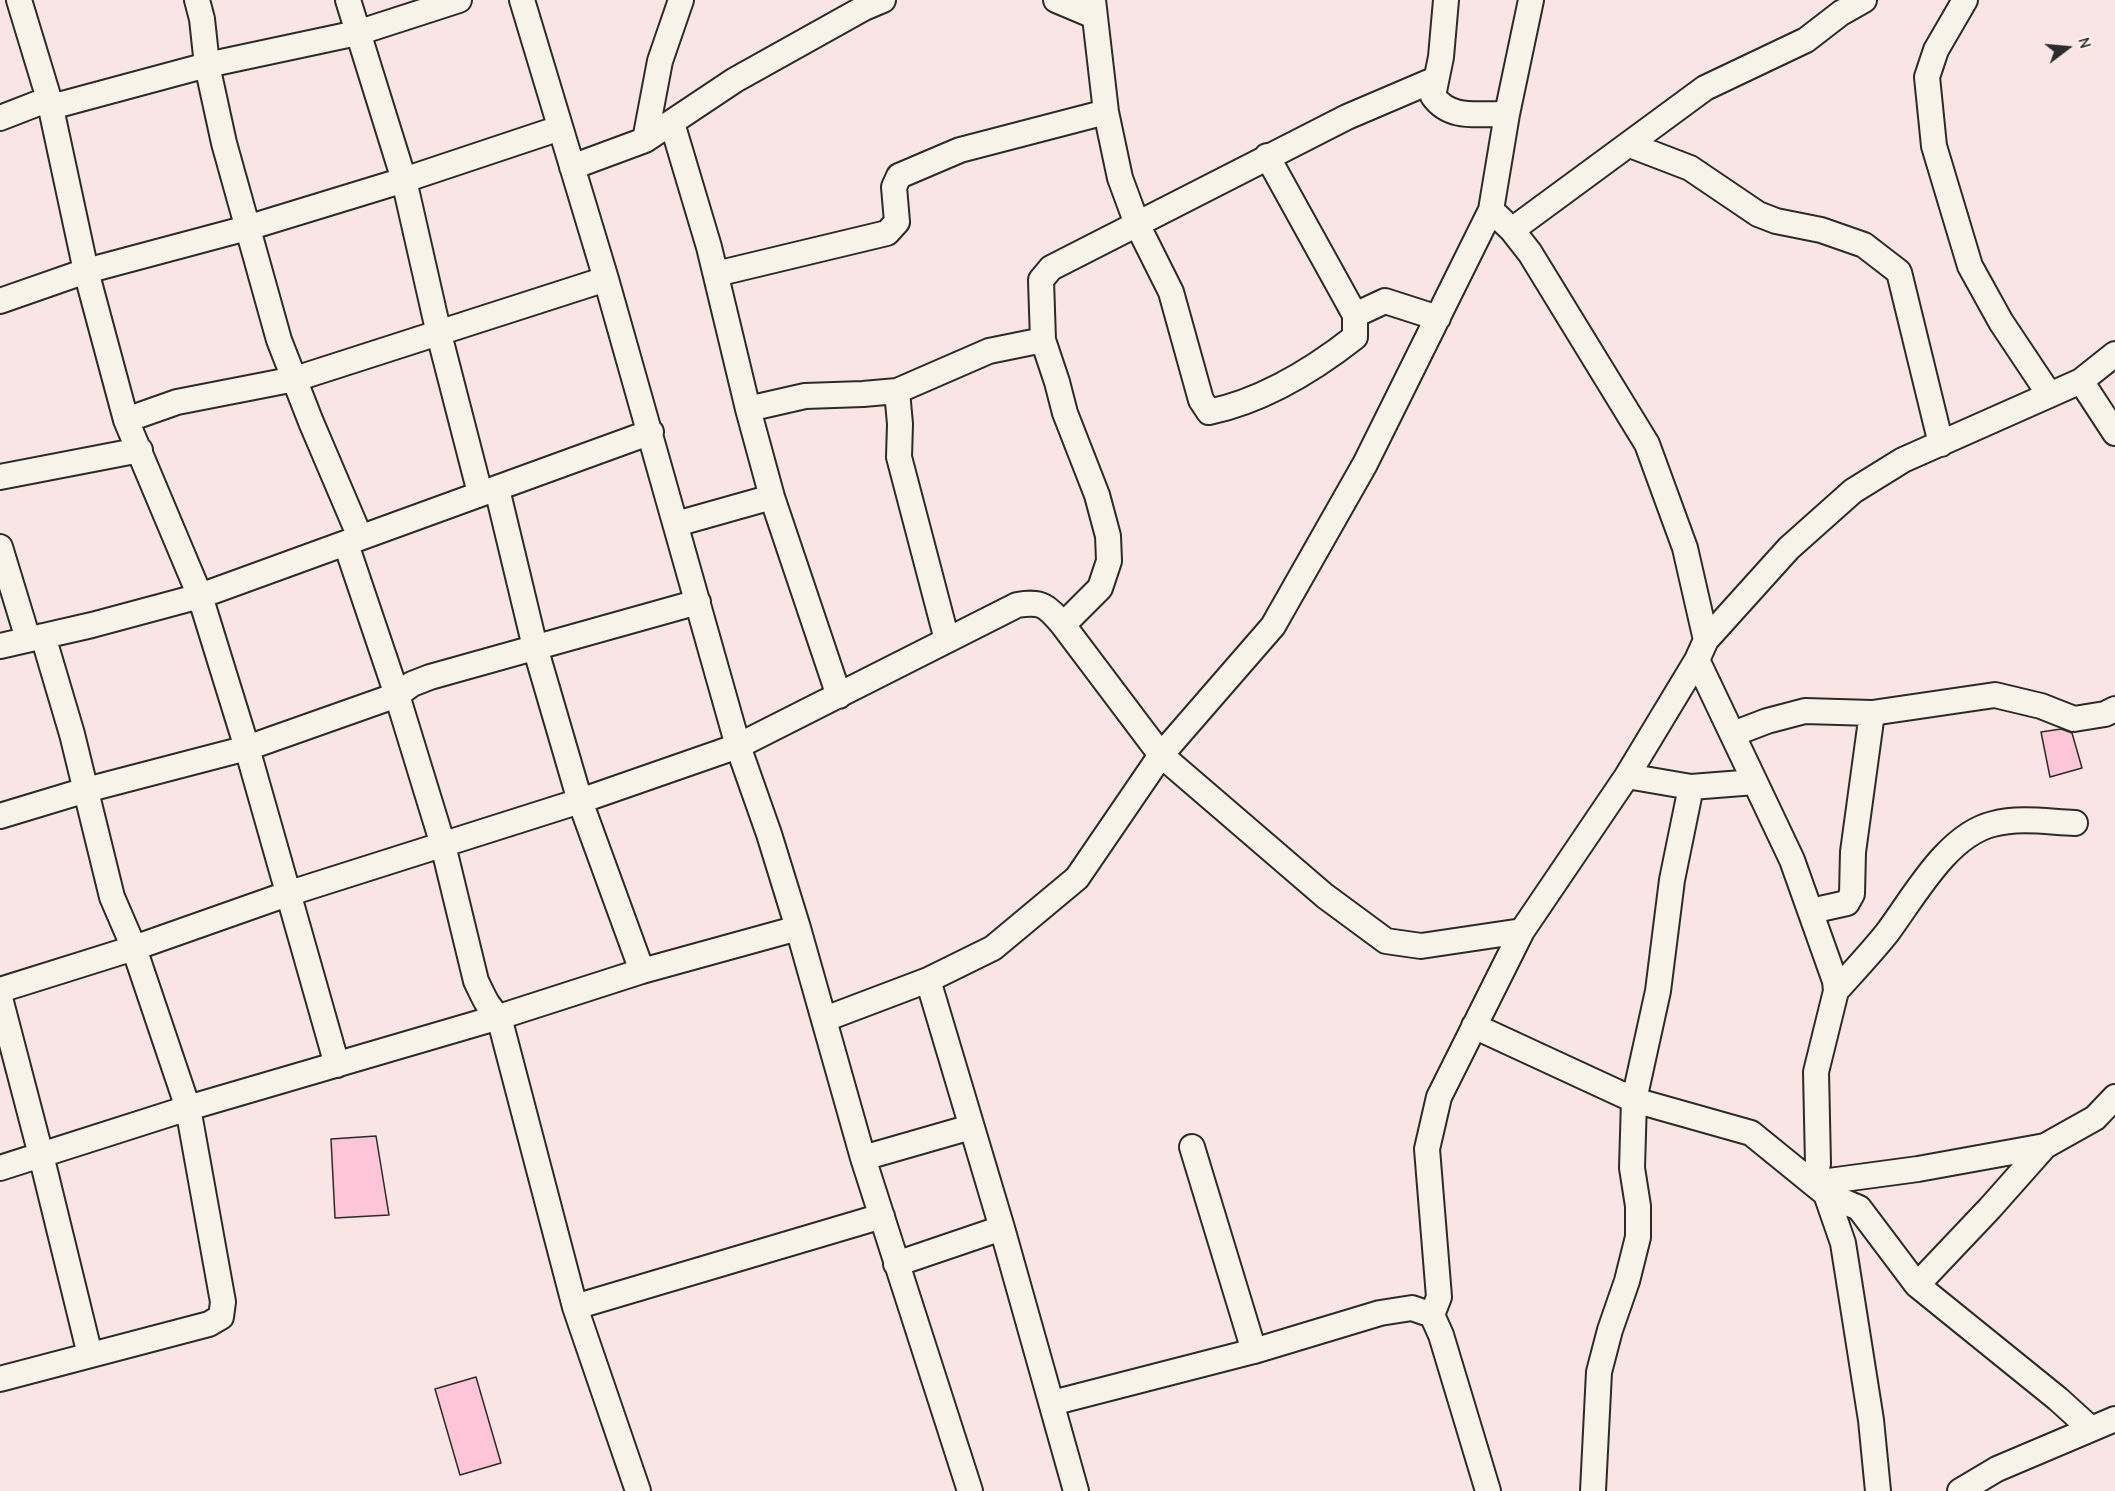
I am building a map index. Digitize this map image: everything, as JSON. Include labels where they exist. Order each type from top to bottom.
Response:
[{"type":"street","points":[[19,0],[50,103],[86,272],[126,420],[200,596],[248,748],[337,1065]]},
{"type":"street","points":[[197,0],[202,19],[207,65],[225,143],[279,340],[353,540],[443,845],[476,981],[485,1001],[499,1017],[575,1307],[638,1491]]},
{"type":"street","points":[[348,0],[404,180],[439,334],[580,801],[642,971]]},
{"type":"street","points":[[0,118],[50,103],[207,65],[357,33],[459,0]]},
{"type":"street","points":[[522,0],[651,432],[738,746],[769,834],[825,1019],[863,1158],[970,1491]]},
{"type":"street","points":[[645,140],[660,61],[681,0]]},
{"type":"street","points":[[1056,0],[1093,8],[1106,112],[1120,177],[1137,224],[1171,292],[1201,400],[1209,412],[1235,407],[1277,387],[1355,337],[1355,315],[1267,156]]},
{"type":"street","points":[[1446,0],[1441,57],[1433,96],[1440,105],[1454,113],[1507,114]]},
{"type":"street","points":[[825,1019],[928,980],[993,948],[1077,878],[1161,755],[1273,626],[1365,464],[1491,210],[1507,114],[1531,0]]},
{"type":"street","points":[[1512,230],[1706,88],[1806,40],[1864,0]]},
{"type":"street","points":[[1965,0],[1935,50],[1927,77],[1934,146],[1970,266],[2001,322],[2049,394]]},
{"type":"street","points":[[572,167],[645,140],[735,80],[870,3]]},
{"type":"street","points":[[1062,625],[1100,588],[1109,561],[1108,536],[1096,495],[1065,413],[1043,340],[1041,280],[1051,268],[1267,156],[1347,117],[1436,79]]},
{"type":"street","points":[[716,274],[887,233],[897,222],[894,187],[899,176],[960,150],[1106,112]]},
{"type":"street","points":[[672,123],[716,274],[748,409],[772,497],[839,696]]},
{"type":"street","points":[[0,301],[86,272],[247,228],[404,180],[560,128]]},
{"type":"street","points":[[1630,145],[1690,168],[1758,214],[1776,221],[1821,230],[1864,246],[1899,272],[1941,444]]},
{"type":"street","points":[[1491,210],[1512,230],[1536,262],[1647,444],[1685,548],[1701,650],[1733,734],[1792,860],[1835,981],[1836,991],[1816,1072],[1817,1186],[1843,1243],[1872,1420],[1878,1491]]},
{"type":"street","points":[[126,420],[177,402],[295,379],[606,279]]},
{"type":"street","points":[[1355,315],[1385,301],[1438,318]]},
{"type":"street","points":[[748,409],[805,396],[897,391],[989,351],[1043,340]]},
{"type":"street","points":[[1488,1491],[1441,1335],[1432,1315],[1439,1297],[1427,1149],[1439,1097],[1522,931],[1627,776],[1701,650],[1789,548],[1853,491],[1903,460],[2081,381],[2115,354]]},
{"type":"street","points":[[2081,381],[2115,433]]},
{"type":"street","points":[[897,391],[900,424],[899,457],[947,640]]},
{"type":"street","points":[[0,646],[92,625],[200,596],[651,432]]},
{"type":"street","points":[[0,477],[140,450]]},
{"type":"street","points":[[676,524],[772,497]]},
{"type":"street","points":[[0,547],[72,734],[112,897],[134,948],[188,1108],[223,1302],[221,1317],[209,1324],[0,1379]]},
{"type":"street","points":[[0,816],[86,790],[248,748],[397,695],[412,684],[430,677],[698,602]]},
{"type":"street","points":[[90,1355],[1,987],[134,948],[290,893],[580,801],[738,746],[1017,605],[1036,602],[1051,611],[1161,755],[1325,896],[1386,941],[1421,946],[1522,931]]},
{"type":"street","points":[[1733,734],[1767,721],[1805,711],[1872,713],[1995,695],[2041,706],[2074,718],[2105,714],[2115,709]]},
{"type":"street","points":[[1811,911],[1846,903],[1850,900],[1853,881],[1853,852],[1872,713]]},
{"type":"street","points":[[1627,776],[1691,787],[1755,782]]},
{"type":"street","points":[[1593,1491],[1599,1372],[1638,1237],[1638,1206],[1632,1168],[1634,1100],[1658,991],[1672,880],[1691,787]]},
{"type":"street","points":[[1836,991],[1886,933],[1927,876],[1964,837],[1991,824],[2019,819],[2075,823]]},
{"type":"street","points":[[0,1168],[188,1108],[499,1017],[642,971],[798,928]]},
{"type":"street","points":[[928,980],[1002,1228],[1076,1491]]},
{"type":"street","points":[[1474,1026],[1634,1100],[1751,1133],[1817,1186],[1859,1208],[1917,1285],[2058,1399],[2091,1430]]},
{"type":"street","points":[[1817,1186],[2045,1146],[2095,1118],[2115,1097]]},
{"type":"street","points":[[863,1158],[971,1127]]},
{"type":"street","points":[[1917,1285],[2045,1146]]},
{"type":"street","points":[[1192,1147],[1254,1351]]},
{"type":"street","points":[[575,1307],[882,1216]]},
{"type":"street","points":[[896,1264],[1002,1228]]},
{"type":"street","points":[[1052,1403],[1254,1351],[1380,1313],[1412,1308],[1432,1315]]},
{"type":"street","points":[[1960,1491],[1997,1469],[2115,1419]]},
{"type":"building","points":[[2061,729],[2072,733],[2082,768],[2050,777],[2041,732]]},
{"type":"building","points":[[376,1136],[389,1215],[335,1218],[331,1139]]},
{"type":"building","points":[[476,1377],[501,1463],[460,1475],[435,1389]]}]
